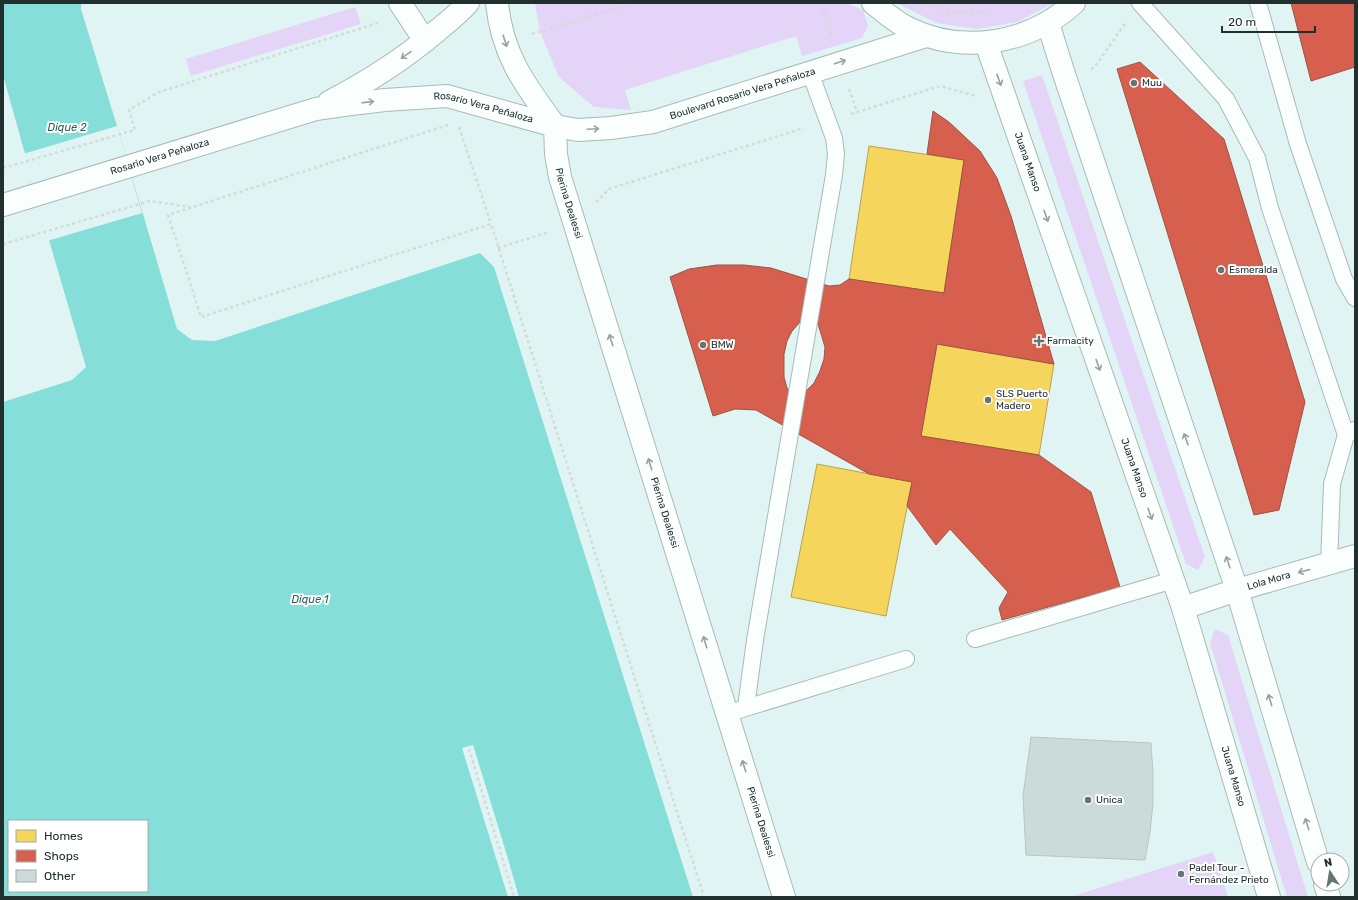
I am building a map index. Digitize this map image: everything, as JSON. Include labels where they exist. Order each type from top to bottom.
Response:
[{"type":"street","name":"Rosario Vera Peñaloza","points":[[316,109],[351,90],[405,56],[425,41],[468,3]]},
{"type":"street","points":[[497,3],[505,42],[511,58],[526,86],[555,126]]},
{"type":"street","points":[[872,3],[889,17],[907,28],[926,36],[966,43],[986,43],[1008,39],[1028,32],[1048,23],[1074,3]]},
{"type":"street","points":[[403,9],[425,41]]},
{"type":"street","points":[[1048,23],[1062,71],[1237,590],[1315,852]]},
{"type":"street","name":"Boulevard Rosario Vera Peñaloza","points":[[555,126],[578,130],[653,122],[926,36]]},
{"type":"street","name":"Juana Manso","points":[[986,43],[1183,608],[1269,897]]},
{"type":"street","name":"Rosario Vera Peñaloza","points":[[3,205],[316,109],[385,100],[447,96],[555,126]]},
{"type":"street","name":"Pierina Dealessi","points":[[555,126],[556,154],[560,178],[737,711],[784,897]]},
{"type":"street","name":"Lola Mora","points":[[1183,608],[1237,590],[1355,556]]},
{"type":"lane","points":[[1140,3],[1226,99],[1257,158],[1270,208],[1351,433],[1332,484],[1328,565]]},
{"type":"lane","points":[[1258,3],[1298,144],[1344,280],[1355,298]]},
{"type":"lane","points":[[737,711],[755,640],[833,183],[836,154],[834,138],[810,72]]},
{"type":"lane","points":[[975,639],[1173,580]]},
{"type":"lane","points":[[737,711],[906,659]]},
{"type":"path","points":[[505,42],[635,3]]},
{"type":"path","points":[[930,3],[952,12],[993,12]]},
{"type":"path","points":[[3,168],[135,130],[129,110],[159,92],[403,9]]},
{"type":"path","points":[[458,122],[704,897]]},
{"type":"path","points":[[450,125],[168,215],[201,317],[491,224]]},
{"type":"path","points":[[3,244],[150,201],[191,208]]},
{"type":"path","points":[[469,749],[514,897]]},
{"type":"shaded area","points":[[535,3],[846,3],[863,10],[868,26],[862,38],[802,56],[796,36],[625,90],[631,110],[594,107],[559,77],[540,32]]},
{"type":"shaded area","points":[[897,3],[1054,3],[1017,22],[977,29],[936,23]]},
{"type":"shaded area","points":[[355,7],[361,24],[191,76],[186,59]]},
{"type":"shaded area","points":[[1042,75],[1205,557],[1198,570],[1186,564],[1023,81]]},
{"type":"shaded area","points":[[1215,629],[1228,635],[1308,897],[1287,897],[1210,643]]},
{"type":"shaded area","name":"Padel Tour - Fernández Prieto","points":[[1213,852],[1228,897],[1070,897]]},
{"type":"water","name":"Dique 1","points":[[3,3],[81,3],[81,9],[177,329],[192,340],[215,341],[480,253],[494,267],[693,897],[3,897],[3,402],[72,380],[86,367],[3,75]]},
{"type":"pier","points":[[117,126],[142,213],[47,241],[23,154]]},
{"type":"pier","points":[[473,745],[519,897],[508,897],[462,748]]},
{"type":"building: Homes","points":[[869,146],[964,160],[944,293],[849,279]]},
{"type":"building: Homes","name":"SLS Puerto Madero","points":[[937,344],[1054,364],[1039,455],[921,436]]},
{"type":"building: Homes","points":[[817,464],[912,482],[886,616],[791,597]]},
{"type":"building: Shops","points":[[1291,3],[1355,3],[1355,67],[1311,81]]},
{"type":"building: Shops","name":"Esmeralda","points":[[1140,62],[1224,139],[1305,402],[1279,510],[1254,515],[1117,69]]},
{"type":"building: Shops","points":[[933,111],[949,122],[980,151],[997,178],[1011,216],[1054,364],[937,344],[921,436],[1039,455],[1091,492],[1120,587],[1002,620],[999,608],[1008,592],[950,529],[936,545],[907,506],[912,482],[869,474],[756,410],[735,409],[713,416],[670,277],[689,269],[717,265],[744,265],[771,268],[829,286],[840,285],[849,279],[944,293],[964,160],[927,154]],"holes":[[[806,319],[815,321],[818,324],[825,347],[824,359],[820,371],[814,383],[805,392],[801,394],[791,392],[787,388],[784,377],[784,354],[787,341],[792,331],[801,321]]]},
{"type":"building: Other","name":"Unica","points":[[1031,737],[1151,743],[1153,803],[1145,860],[1026,855],[1023,796]]},
{"type":"place","name":"Muu","points":[[1134,83]]},
{"type":"place","name":"Esmeralda","points":[[1221,270]]},
{"type":"place","name":"Farmacity","points":[[1039,341]]},
{"type":"place","name":"BMW","points":[[703,345]]},
{"type":"place","name":"SLS Puerto Madero","points":[[988,400]]},
{"type":"place","name":"Unica","points":[[1088,800]]},
{"type":"place","name":"Padel Tour - Fernández Prieto","points":[[1181,874]]},
{"type":"water label","name":"Dique 2","points":[[67,127]]}]
